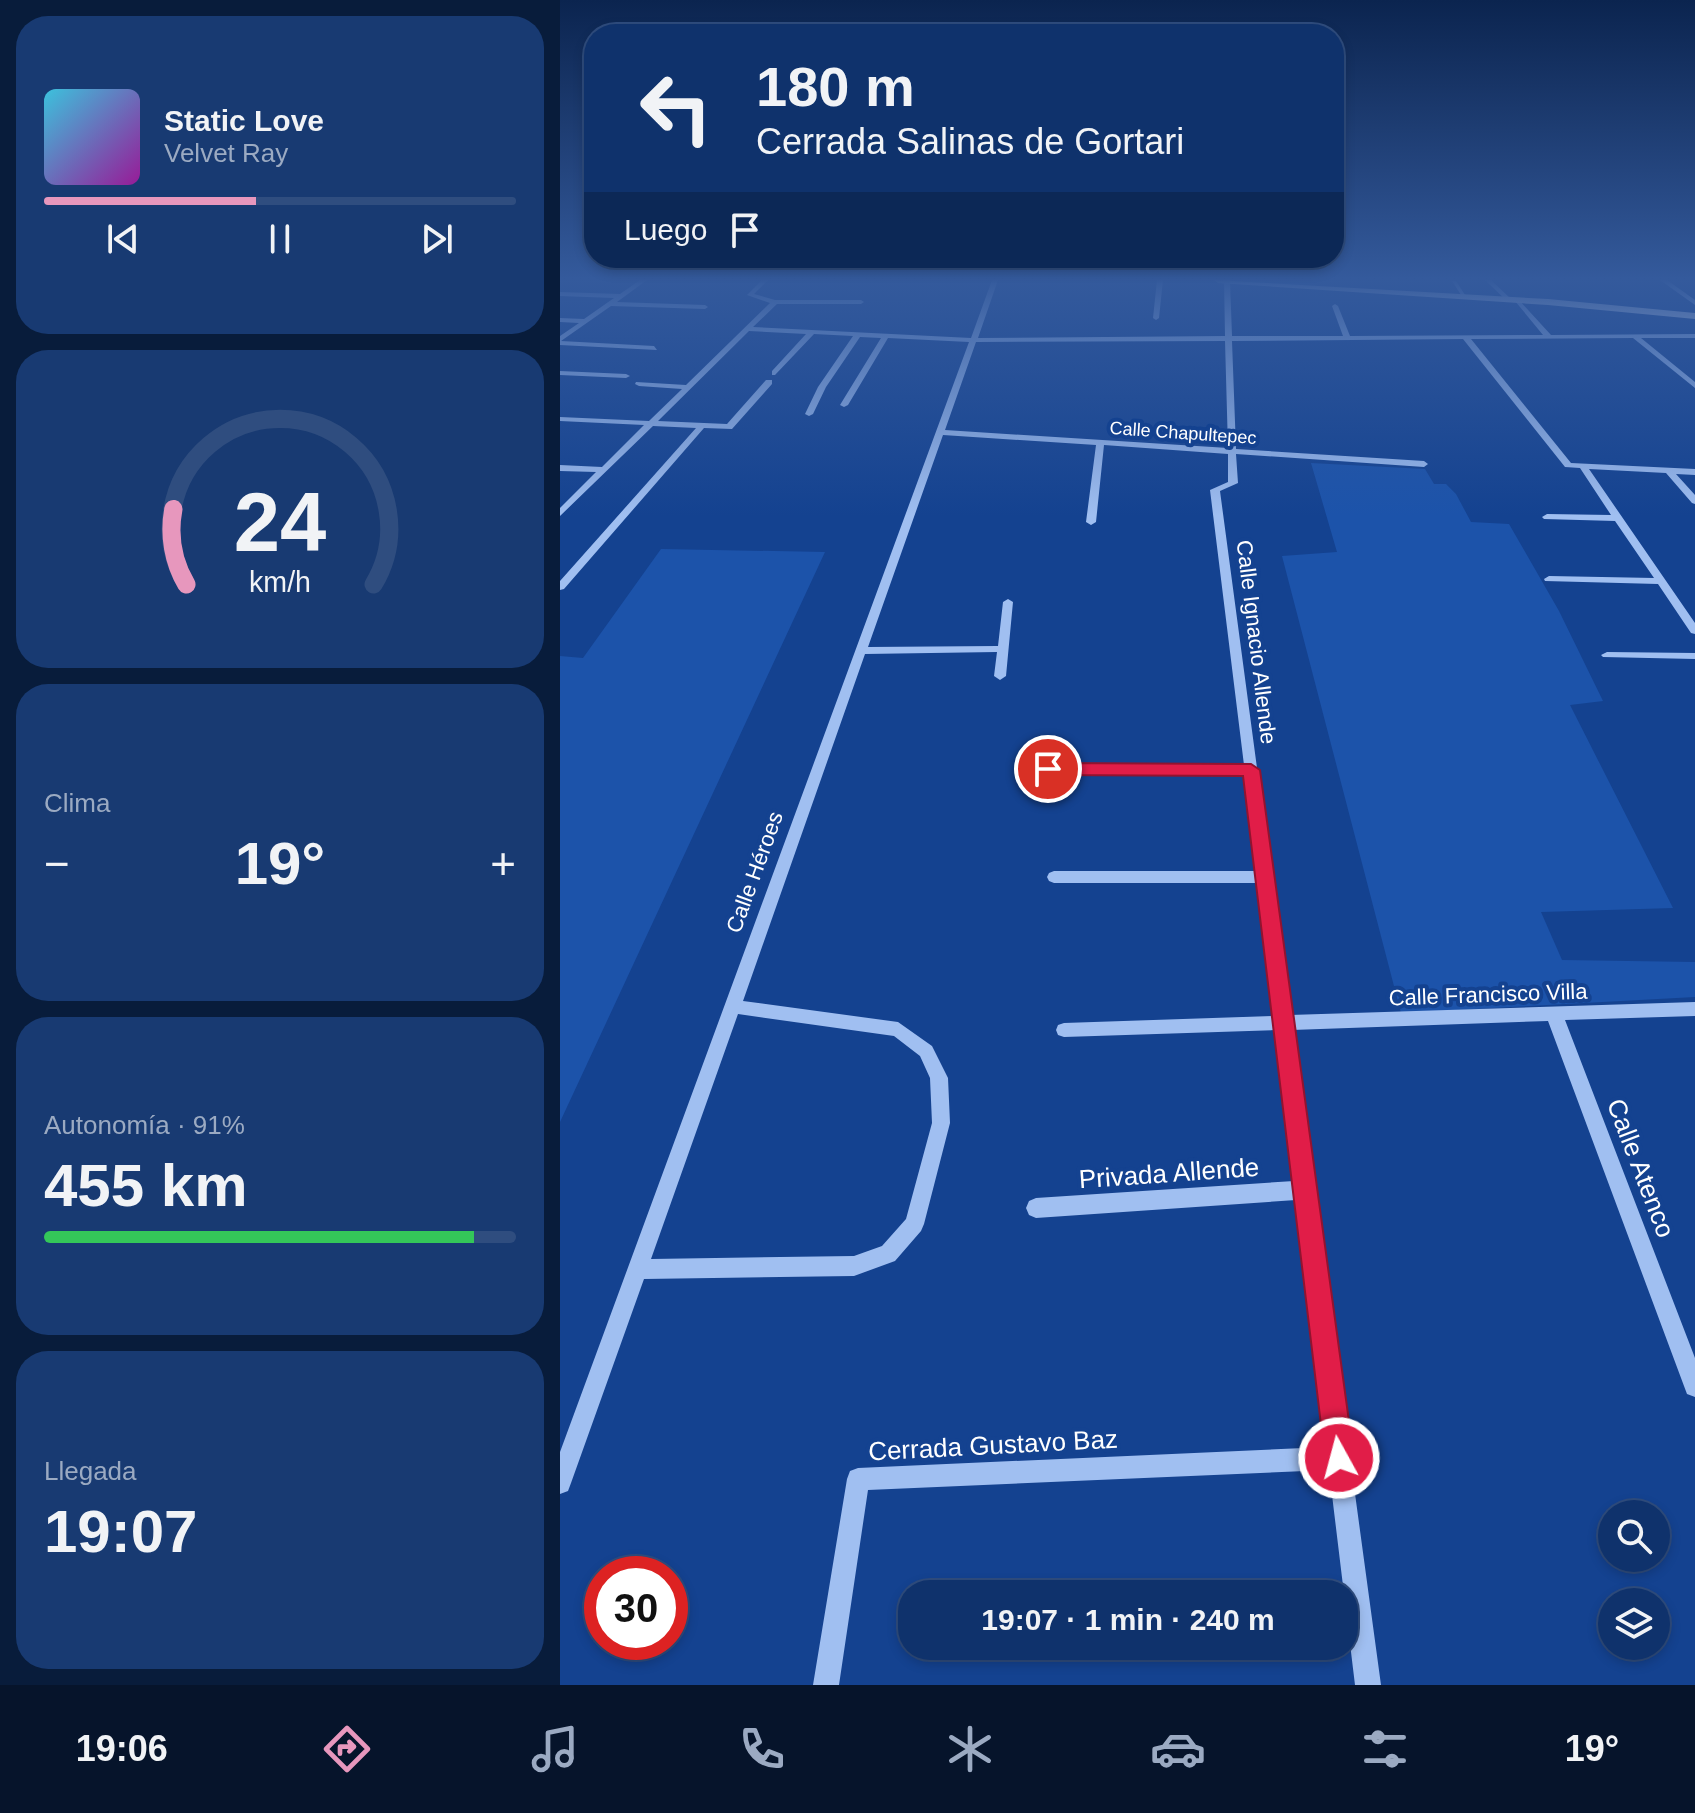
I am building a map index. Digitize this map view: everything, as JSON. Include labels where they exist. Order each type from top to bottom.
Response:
[{"type":"street","points":[[560,513],[716,359]]},
{"type":"street","points":[[775,373],[788,359]]},
{"type":"street","points":[[809,414],[841,359]]},
{"type":"street","points":[[844,405],[872,359]]},
{"type":"street","name":"Calle Héroes","points":[[560,1483],[966,359]]},
{"type":"street","name":"Calle Ignacio Allende","points":[[1228,359],[1233,483],[1215,490],[1368,1685]]},
{"type":"street","points":[[1482,359],[1564,463],[1584,468],[1695,472]]},
{"type":"street","points":[[1662,359],[1695,386]]},
{"type":"street","points":[[560,373],[626,376]]},
{"type":"street","points":[[560,419],[729,427],[769,382]]},
{"type":"street","points":[[639,384],[687,387]]},
{"type":"street","points":[[560,587],[702,426]]},
{"type":"street","name":"Calle Chapultepec","points":[[940,432],[1424,464]]},
{"type":"street","points":[[1091,522],[1100,444]]},
{"type":"street","points":[[560,468],[605,470]]},
{"type":"street","points":[[1584,468],[1695,631]]},
{"type":"street","points":[[1669,471],[1695,501]]},
{"type":"street","points":[[1547,517],[1618,518]]},
{"type":"street","points":[[1549,579],[1662,581]]},
{"type":"street","points":[[1000,676],[1008,602]]},
{"type":"street","points":[[860,651],[1001,649]]},
{"type":"street","points":[[1607,655],[1695,656]]},
{"type":"street","points":[[1048,769],[1251,770]]},
{"type":"street","points":[[1054,877],[1265,877]]},
{"type":"street","points":[[637,1269],[854,1266],[888,1254],[914,1224],[941,1123],[939,1078],[926,1051],[898,1029],[731,1006]]},
{"type":"street","name":"Calle Francisco Villa","points":[[1064,1030],[1695,1009]]},
{"type":"street","name":"Calle Atenco","points":[[1554,1014],[1695,1386]]},
{"type":"street","name":"Privada Allende","points":[[1036,1208],[1305,1190]]},
{"type":"street","name":"Cerrada Gustavo Baz","points":[[826,1685],[858,1479],[1339,1458]]},
{"type":"shaded area","points":[[1311,463],[1425,469],[1434,484],[1446,484],[1456,494],[1471,522],[1509,524],[1559,611],[1603,701],[1570,705],[1673,908],[1541,912],[1562,960],[1695,962],[1695,997],[1401,1013],[1282,556],[1337,552]]},
{"type":"shaded area","points":[[661,549],[825,552],[560,1122],[560,656],[583,658]]},
{"type":"route","points":[[1048,769],[1251,770],[1339,1458]]}]
